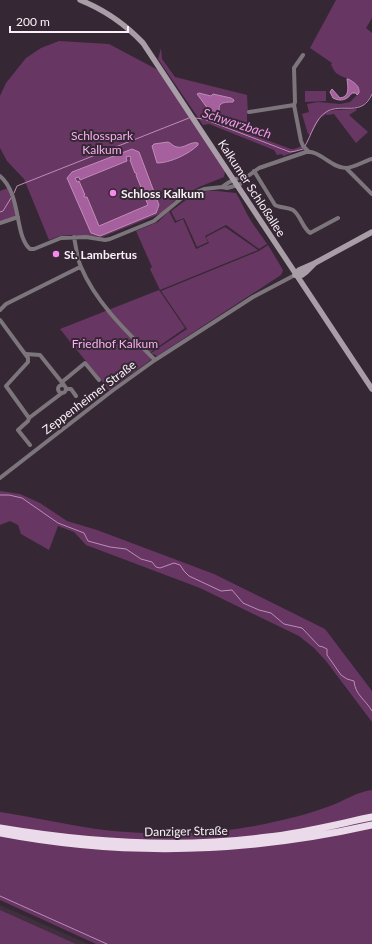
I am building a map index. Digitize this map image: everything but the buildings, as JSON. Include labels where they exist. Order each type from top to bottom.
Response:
[{"type":"highway","name":"Danziger Straße","points":[[0,828],[81,840],[129,843],[207,843],[269,837],[329,826],[372,816]]},
{"type":"highway","name":"Danziger Straße","points":[[0,833],[32,839],[74,844],[129,848],[207,849],[277,842],[332,834],[372,825]]},
{"type":"main road","name":"Kalkumer Schloßallee","points":[[80,0],[112,16],[130,29],[143,43],[295,275],[372,389]]},
{"type":"main road","points":[[295,275],[306,272],[315,263],[372,232]]},
{"type":"street","points":[[302,55],[294,68],[294,105],[304,147],[309,152],[314,153],[337,166],[346,168],[372,159]]},
{"type":"street","points":[[249,112],[294,105]]},
{"type":"street","points":[[0,176],[13,195],[24,242],[30,249],[61,238],[86,237],[101,240],[110,238],[154,221],[183,197],[204,189],[222,187],[227,188],[236,183],[244,182],[248,176],[259,168],[309,152]]},
{"type":"street","points":[[346,168],[372,194]]},
{"type":"street","points":[[254,171],[275,205],[292,210],[306,230],[310,233],[338,218]]},
{"type":"street","points":[[0,223],[18,217]]},
{"type":"street","points":[[74,237],[80,267],[95,295],[155,360]]},
{"type":"street","points":[[0,310],[6,304],[80,267]]},
{"type":"street","name":"Zeppenheimer Straße","points":[[0,478],[112,391],[155,360],[254,297],[295,275]]},
{"type":"street","points":[[0,320],[28,358],[28,362],[6,386],[29,418]]},
{"type":"street","points":[[26,354],[40,355],[64,385],[71,389],[76,396]]},
{"type":"street","points":[[62,393],[58,391],[58,387],[64,385],[85,364],[99,380]]},
{"type":"street","points":[[30,445],[18,430],[28,421],[29,418],[65,392],[64,385]]},
{"type":"shaded area","points":[[348,79],[358,86],[359,93],[357,95],[356,93],[352,93],[344,100],[333,98],[330,92],[332,89],[340,98],[347,94]]},
{"type":"shaded area","points":[[199,93],[211,96],[213,94],[234,100],[233,102],[225,102],[221,104],[219,108],[220,115],[217,117],[211,113],[197,94]]},
{"type":"shaded area","points":[[168,142],[180,147],[192,143],[198,143],[198,145],[190,152],[179,157],[162,163],[157,163],[152,146],[154,144]]},
{"type":"shaded area","points":[[132,149],[139,152],[159,205],[156,213],[100,236],[91,233],[67,178],[72,172]],"holes":[[[130,156],[130,160],[135,173],[137,174],[136,175],[148,205],[99,226],[87,197],[84,197],[85,195],[79,181],[77,182],[75,178],[79,177],[80,180],[127,161],[126,157]]]},
{"type":"shaded area","points":[[0,905],[88,944],[0,944]]},
{"type":"green space","points":[[336,0],[372,0],[372,18],[366,28],[372,33],[372,92],[368,100],[363,105],[352,108],[332,109],[325,112],[310,135],[308,134],[302,114],[309,112],[307,104],[318,102],[340,104],[350,102],[359,93],[359,89],[351,80],[336,73],[331,65],[332,63],[310,48]]},
{"type":"green space","name":"Schlosspark Kalkum","points":[[59,41],[109,44],[158,70],[225,171],[224,177],[199,187],[173,202],[162,213],[102,237],[74,235],[60,236],[49,240],[24,179],[7,161],[0,148],[0,96],[6,83],[26,58],[41,48]]},
{"type":"green space","points":[[161,48],[162,59],[175,77],[247,95],[247,133],[291,149],[302,146],[303,148],[283,156],[282,154],[277,155],[274,150],[209,124],[203,125],[158,59]],"holes":[[[200,93],[212,96],[213,94],[231,98],[233,102],[225,102],[221,104],[219,108],[220,115],[207,106],[197,94]]]},
{"type":"green space","points":[[305,91],[326,91],[326,101],[305,102]]},
{"type":"green space","points":[[356,109],[357,110],[349,115],[368,132],[356,143],[334,114],[326,114],[321,118],[325,112]]},
{"type":"green space","points":[[8,188],[13,200],[17,219],[0,225],[0,191]]},
{"type":"green space","points":[[207,191],[236,193],[249,218],[267,244],[259,249],[226,225],[205,236],[208,242],[197,247],[184,218],[176,221],[171,211],[186,200]]},
{"type":"green space","points":[[169,211],[175,223],[183,219],[196,249],[209,243],[206,237],[225,227],[258,250],[160,290],[150,269],[152,267],[136,231],[158,222]]},
{"type":"green space","points":[[268,245],[283,270],[281,275],[157,356],[151,353],[187,329],[161,291],[259,251]]},
{"type":"green space","name":"Friedhof Kalkum","points":[[159,290],[185,328],[148,354],[152,359],[109,390],[60,329]]},
{"type":"green space","points":[[0,491],[20,494],[40,503],[67,521],[97,530],[214,574],[325,629],[372,691],[372,722],[326,661],[314,648],[299,636],[200,588],[86,545],[74,532],[58,526],[49,550],[21,534],[18,525],[10,521],[0,525]]},
{"type":"green space","points":[[372,790],[372,944],[96,944],[0,900],[0,812],[96,829],[116,831],[137,833],[203,832],[245,828],[290,818],[322,809],[355,795]]},
{"type":"green space","points":[[0,910],[76,944],[0,944]]},
{"type":"waterway","name":"Schwarzbach","points":[[305,146],[316,123],[322,115],[332,109],[357,108],[363,106],[372,94]]},
{"type":"waterway","name":"Schwarzbach","points":[[14,193],[17,186],[189,118]]},
{"type":"waterway","name":"Schwarzbach","points":[[195,118],[204,119],[290,152],[303,149]]},
{"type":"waterway","name":"Schwarzbach","points":[[0,212],[3,211],[11,198]]},
{"type":"waterway","name":"Schwarzbach","points":[[0,495],[9,495],[22,498],[58,523],[84,533],[88,541],[110,547],[126,549],[141,559],[152,562],[156,567],[160,568],[174,563],[180,565],[189,576],[221,591],[232,590],[243,603],[259,610],[271,613],[284,624],[302,628],[319,646],[327,649],[327,655],[341,675],[354,681],[356,690],[372,711]]},
{"type":"waterway","points":[[0,896],[107,944]]},
{"type":"place","name":"Schloss Kalkum","points":[[113,193]]},
{"type":"place","name":"St. Lambertus","points":[[56,254]]}]
